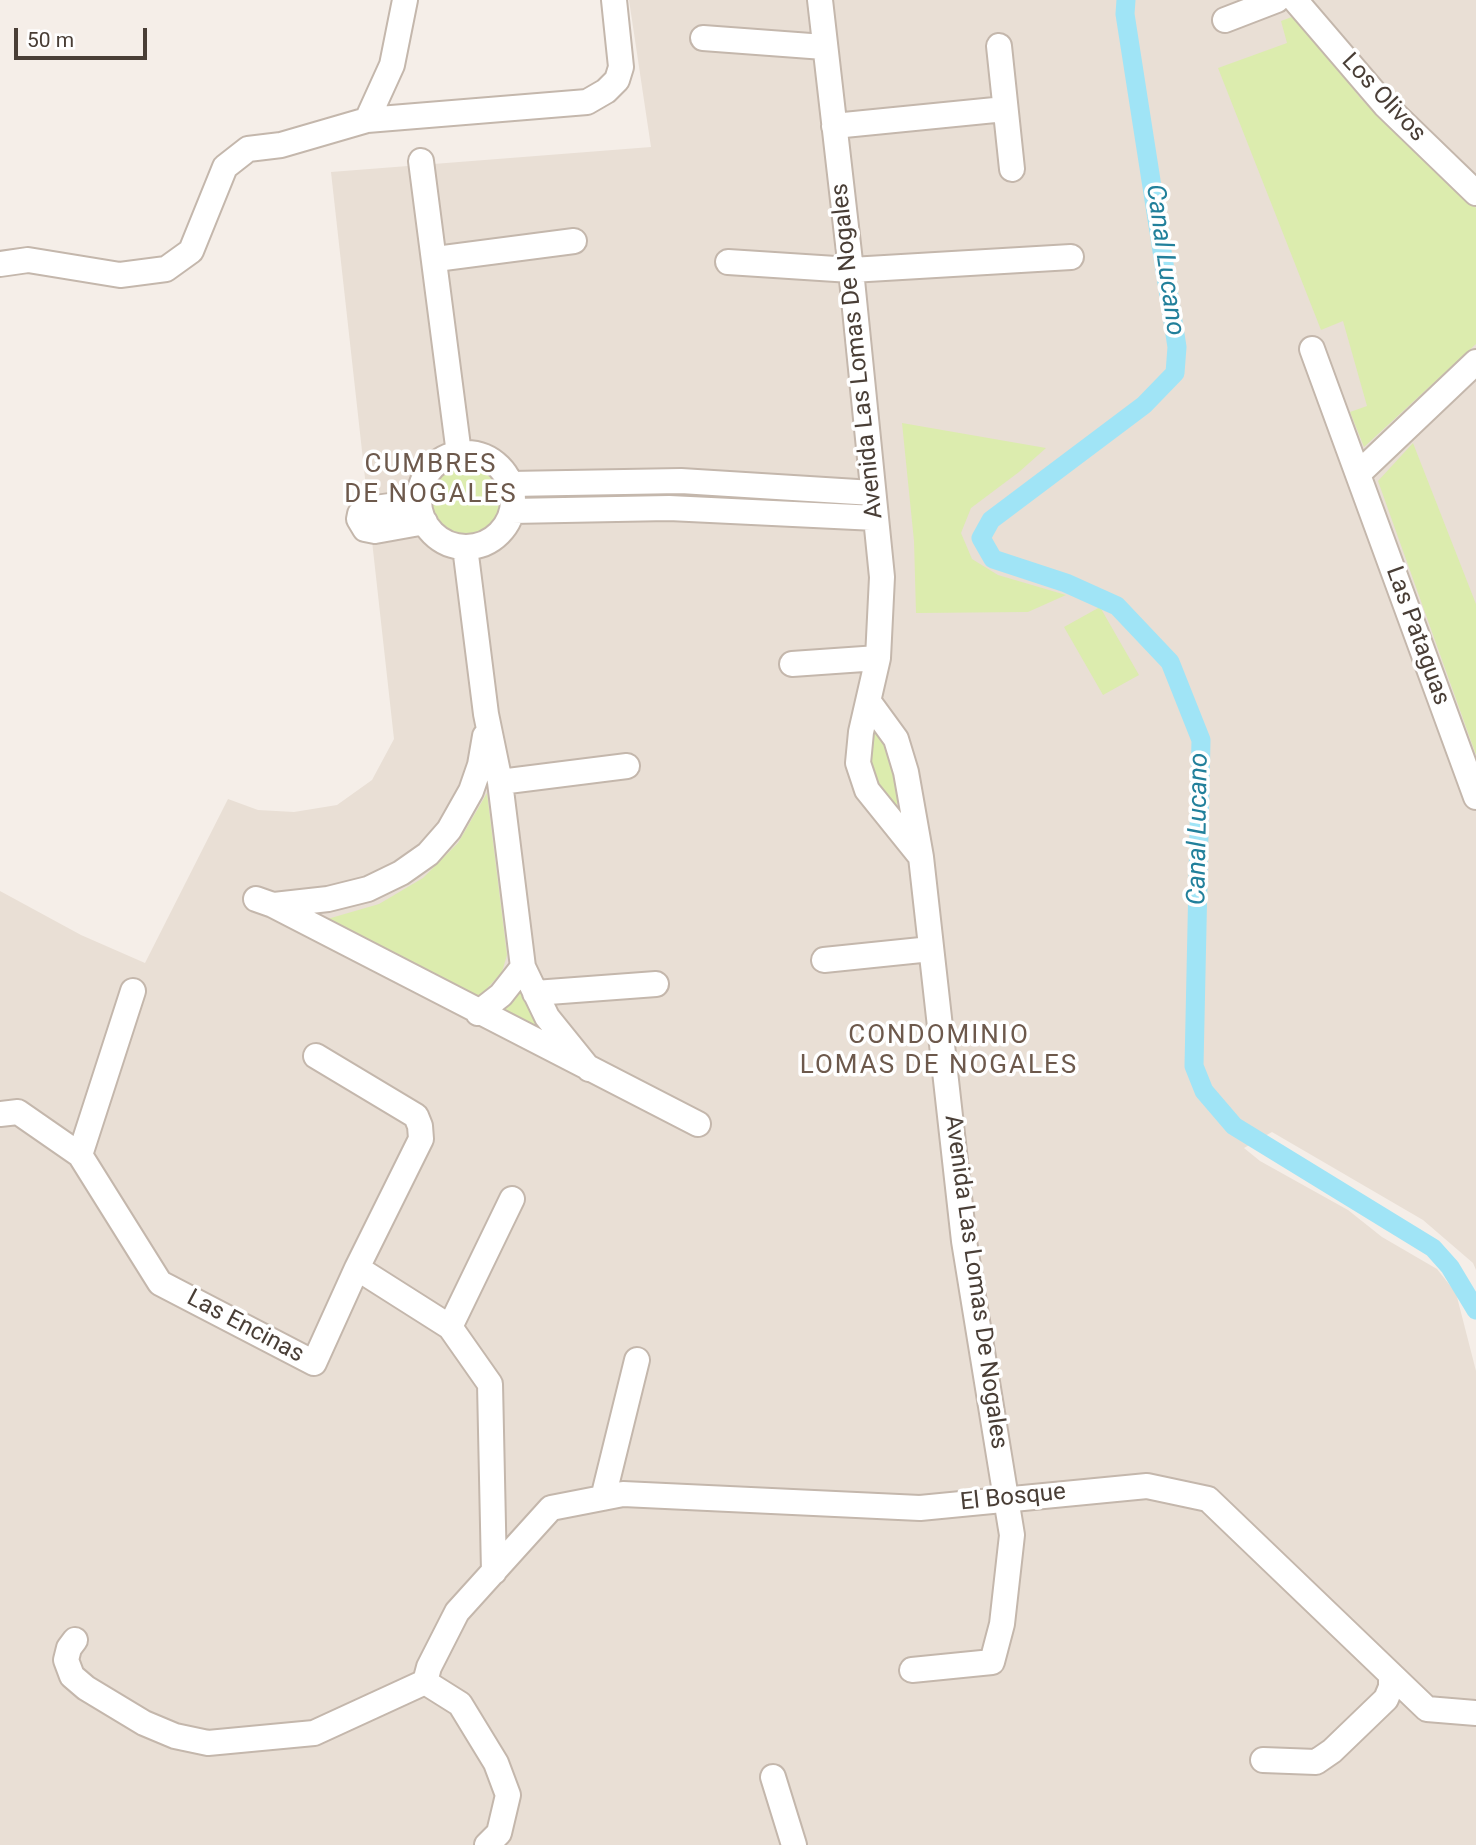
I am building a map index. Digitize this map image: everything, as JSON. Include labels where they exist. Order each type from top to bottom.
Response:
[{"type":"street","points":[[367,120],[392,65],[405,0]]},
{"type":"street","points":[[0,264],[28,260],[120,275],[166,269],[191,251],[225,167],[248,149],[281,145],[367,120],[587,102],[606,92],[617,80],[621,67],[614,0]]},
{"type":"street","name":"Avenida Las Lomas De Nogales","points":[[820,0],[851,270],[882,593],[878,658],[861,732],[858,763],[867,790],[921,857]]},
{"type":"street","points":[[1225,20],[1277,0]]},
{"type":"street","name":"Los Olivos","points":[[1295,0],[1385,105],[1476,193]]},
{"type":"street","points":[[703,38],[824,47]]},
{"type":"street","points":[[999,47],[1012,169]]},
{"type":"street","points":[[834,126],[1005,109]]},
{"type":"street","points":[[421,161],[436,259],[459,454]]},
{"type":"street","points":[[436,259],[574,241]]},
{"type":"street","points":[[728,262],[851,270],[1071,257]]},
{"type":"street","name":"Las Pataguas","points":[[1312,349],[1476,797]]},
{"type":"street","points":[[1358,474],[1476,362]]},
{"type":"street","points":[[459,454],[477,455],[494,463],[510,484],[512,510],[499,534],[483,544],[465,547],[442,540],[422,512],[422,485],[430,471],[443,460],[459,454]]},
{"type":"street","points":[[510,484],[634,481],[873,493]]},
{"type":"street","points":[[634,481],[634,507]]},
{"type":"street","points":[[746,512],[747,485]]},
{"type":"street","points":[[512,510],[634,507],[876,518]]},
{"type":"street","points":[[465,547],[486,714],[500,782],[523,968],[547,1017],[589,1069]]},
{"type":"street","points":[[792,664],[878,658]]},
{"type":"street","name":"Avenida Las Lomas De Nogales","points":[[869,702],[896,739],[906,772],[921,857],[964,1241],[1008,1497],[1012,1535],[1002,1624],[992,1662],[912,1670]]},
{"type":"street","points":[[486,714],[483,751],[471,791],[449,830],[428,853],[401,873],[368,889],[328,900],[265,902],[698,1124]]},
{"type":"street","points":[[500,782],[627,766]]},
{"type":"street","points":[[824,960],[931,949]]},
{"type":"street","points":[[478,1013],[501,995],[523,968]]},
{"type":"street","points":[[535,993],[656,984]]},
{"type":"street","points":[[80,1155],[133,992]]},
{"type":"street","points":[[316,1056],[416,1116],[421,1126],[421,1139],[358,1268],[450,1327],[490,1384],[494,1572]]},
{"type":"street","name":"Las Encinas","points":[[0,1114],[18,1112],[80,1155],[160,1283],[314,1363],[358,1268]]},
{"type":"street","points":[[450,1327],[512,1199]]},
{"type":"street","points":[[603,1498],[637,1360]]},
{"type":"street","name":"El Bosque","points":[[425,1682],[457,1612],[551,1508],[623,1494],[920,1508],[1008,1497],[1147,1486],[1208,1499],[1427,1709],[1476,1713]]},
{"type":"street","points":[[75,1640],[69,1648],[66,1660],[72,1676],[86,1688],[144,1723],[174,1736],[208,1743],[314,1733],[425,1682],[460,1704],[496,1763],[504,1784],[508,1795],[499,1833],[486,1845]]},
{"type":"street","points":[[1263,1760],[1316,1762],[1332,1751],[1386,1699],[1391,1687],[1391,1675]]},
{"type":"street","points":[[773,1777],[794,1845]]},
{"type":"shaded area","points":[[629,0],[1476,0],[1476,1270],[1473,1263],[1423,1220],[1272,1132],[1244,1148],[1260,1161],[1348,1210],[1382,1237],[1437,1269],[1456,1293],[1476,1371],[1476,1845],[0,1845],[0,891],[81,935],[145,963],[228,799],[258,810],[294,812],[337,805],[372,780],[394,739],[331,172],[651,147]]},
{"type":"green space","points":[[1297,15],[1361,99],[1476,208],[1476,344],[1364,447],[1350,412],[1367,406],[1343,321],[1321,330],[1218,68],[1287,43],[1281,21]]},
{"type":"green space","points":[[902,423],[1046,448],[971,508],[961,533],[972,559],[998,575],[1066,595],[1028,612],[916,613],[914,541]]},
{"type":"green space","points":[[1413,443],[1476,604],[1476,755],[1378,481]]},
{"type":"green space","points":[[466,463],[481,466],[493,474],[501,486],[504,501],[501,516],[493,528],[481,536],[466,539],[451,536],[439,528],[431,516],[428,501],[431,486],[439,474],[451,466]]},
{"type":"green space","points":[[1100,607],[1139,675],[1103,695],[1064,627]]},
{"type":"green space","points":[[873,728],[891,749],[899,778],[897,806],[875,780],[869,762]]},
{"type":"green space","points":[[487,793],[507,955],[502,972],[482,994],[477,997],[324,920],[379,904],[423,878],[458,843]]},
{"type":"green space","points":[[518,993],[522,993],[541,1031],[501,1010]]},
{"type":"waterway","name":"Canal Lucano","points":[[1126,0],[1125,14],[1177,347],[1175,373],[1144,405],[991,520],[981,538],[993,559],[1066,583],[1117,606],[1170,662],[1201,740],[1194,1066],[1204,1091],[1234,1126],[1433,1248],[1450,1267],[1476,1310]]},
{"type":"district","name":"CUMBRES DE NOGALES","points":[[431,480]]},
{"type":"district","name":"CONDOMINIO LOMAS DE NOGALES","points":[[939,1051]]}]
